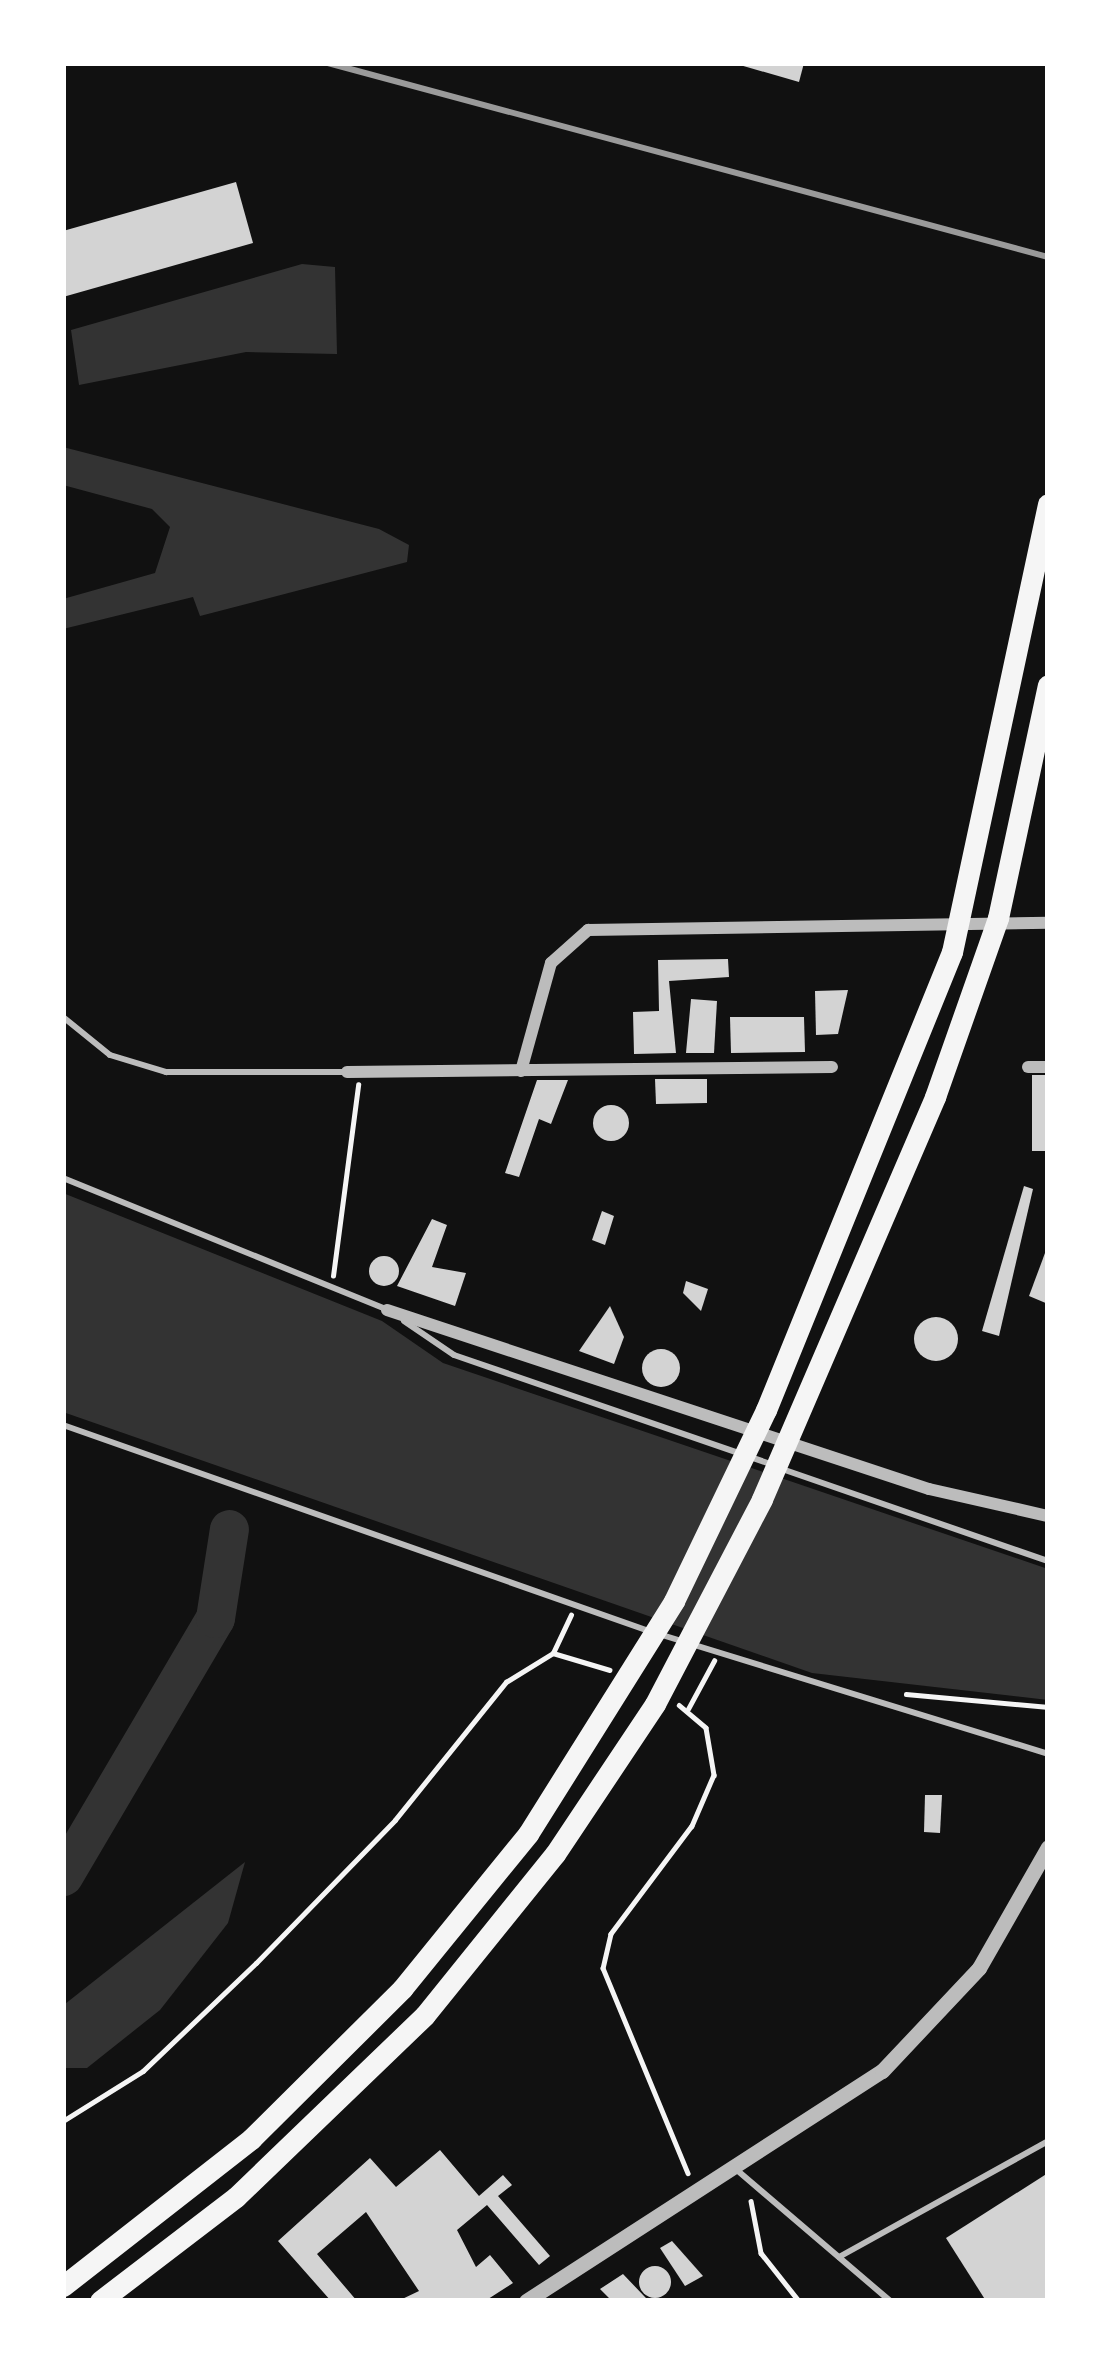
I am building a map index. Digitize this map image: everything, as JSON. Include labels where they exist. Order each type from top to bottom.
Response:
[{"type":"highway","points":[[63,2286],[217,2168],[346,2049],[475,1904],[582,1756],[674,1601],[804,1321],[952,952],[972,883],[1048,504]]},
{"type":"highway","points":[[100,2301],[236,2197],[393,2048],[611,1773],[733,1560],[835,1335],[988,950],[1048,685]]},
{"type":"street","points":[[521,1071],[551,963],[588,930],[1048,923]]},
{"type":"street","points":[[353,1072],[832,1067]]},
{"type":"street","points":[[1028,1067],[1048,1067]]},
{"type":"street","points":[[387,1310],[929,1489],[1048,1516]]},
{"type":"street","points":[[526,2301],[861,2089],[930,2026],[998,1940],[1048,1847]]},
{"type":"lane","points":[[63,1017],[110,1055],[166,1072],[353,1072]]},
{"type":"lane","points":[[63,1178],[387,1310],[454,1355],[1048,1561]]},
{"type":"lane","points":[[63,1425],[805,1685],[1048,1754]]},
{"type":"lane","points":[[839,2257],[1048,2141]]},
{"type":"lane","points":[[738,2171],[890,2301]]},
{"type":"path","points":[[331,1287],[353,1072]]},
{"type":"path","points":[[63,2121],[143,2071],[395,1820],[506,1682],[553,1653],[575,1605]]},
{"type":"path","points":[[553,1653],[632,1681]]},
{"type":"path","points":[[688,1709],[717,1655]]},
{"type":"path","points":[[893,1693],[1048,1707]]},
{"type":"path","points":[[669,1700],[688,1709],[712,1741],[715,1775],[692,1826],[611,1934],[603,1968],[697,2192]]},
{"type":"path","points":[[738,2171],[761,2253],[800,2301]]},
{"type":"shaded area","points":[[302,264],[335,267],[337,354],[246,352],[79,385],[71,330]]},
{"type":"shaded area","points":[[63,447],[379,529],[409,545],[407,562],[200,616],[193,597],[63,629],[63,599],[155,573],[170,527],[152,509],[63,485]]},
{"type":"shaded area","points":[[63,1193],[382,1321],[443,1363],[1048,1569],[1048,1700],[812,1673],[63,1412]]},
{"type":"shaded area","points":[[245,1862],[228,1923],[160,2010],[87,2068],[63,2068],[65,2004]]},
{"type":"building","points":[[733,63],[804,63],[799,82]]},
{"type":"building","points":[[236,182],[253,243],[63,297],[63,231]]},
{"type":"building","points":[[728,959],[729,977],[669,981],[676,1053],[634,1054],[633,1012],[659,1011],[658,960]]},
{"type":"building","points":[[848,990],[838,1034],[816,1035],[815,991]]},
{"type":"building","points":[[691,999],[717,1001],[714,1053],[686,1053]]},
{"type":"building","points":[[730,1017],[804,1017],[805,1052],[731,1053]]},
{"type":"building","points":[[1032,1075],[1048,1075],[1048,1151],[1032,1151]]},
{"type":"building","points":[[655,1079],[707,1079],[707,1103],[656,1104]]},
{"type":"building","points":[[537,1080],[568,1080],[551,1124],[539,1119],[519,1177],[505,1173]]},
{"type":"building","points":[[611,1105],[624,1110],[629,1123],[624,1136],[611,1141],[598,1136],[593,1123],[598,1110]]},
{"type":"building","points":[[1024,1186],[1033,1189],[999,1336],[982,1331]]},
{"type":"building","points":[[602,1211],[614,1216],[605,1245],[592,1240]]},
{"type":"building","points":[[432,1219],[447,1225],[432,1267],[466,1273],[455,1306],[397,1286]]},
{"type":"building","points":[[1048,1245],[1048,1304],[1029,1296]]},
{"type":"building","points":[[384,1256],[399,1271],[384,1286],[369,1271]]},
{"type":"building","points":[[686,1281],[708,1289],[701,1311],[683,1293]]},
{"type":"building","points":[[610,1306],[624,1337],[614,1364],[579,1351]]},
{"type":"building","points":[[936,1317],[951,1324],[958,1339],[951,1354],[936,1361],[921,1354],[914,1339],[921,1324]]},
{"type":"building","points":[[661,1349],[674,1355],[680,1368],[674,1381],[661,1387],[648,1381],[642,1368],[648,1355]]},
{"type":"building","points":[[925,1795],[942,1795],[940,1833],[924,1832]]},
{"type":"building","points":[[440,2150],[479,2196],[503,2175],[512,2185],[498,2196],[550,2256],[539,2265],[487,2205],[457,2230],[476,2267],[490,2255],[513,2283],[485,2301],[398,2301],[419,2291],[366,2212],[317,2254],[357,2301],[331,2301],[278,2241],[370,2158],[396,2187]]},
{"type":"building","points":[[1048,2173],[1048,2301],[986,2301],[946,2238]]},
{"type":"building","points":[[672,2241],[703,2276],[685,2286],[660,2248]]},
{"type":"building","points":[[655,2266],[666,2271],[671,2282],[666,2293],[655,2298],[644,2293],[639,2282],[644,2271]]},
{"type":"building","points":[[623,2274],[649,2301],[612,2301],[600,2289]]},
{"type":"waterway","points":[[63,1876],[215,1618],[229,1529]]},
{"type":"railway","points":[[328,63],[1048,257]]}]
